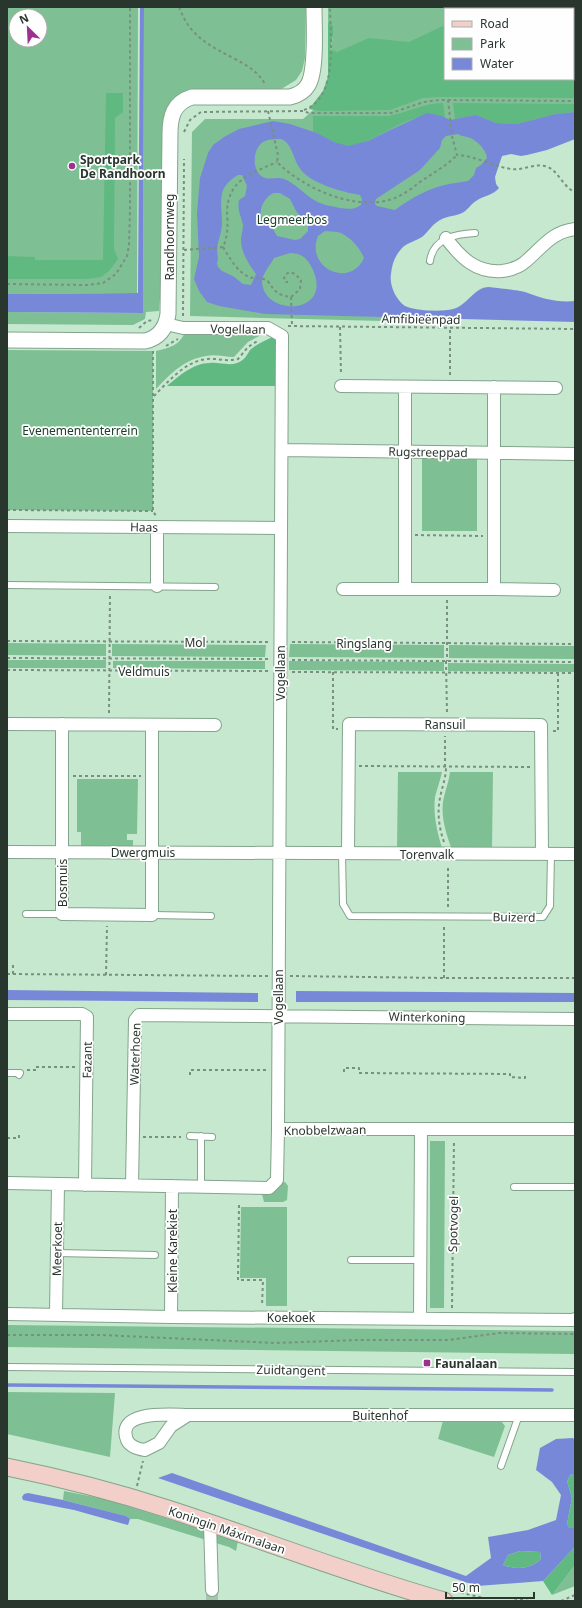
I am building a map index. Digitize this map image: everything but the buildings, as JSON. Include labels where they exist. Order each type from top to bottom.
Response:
[{"type":"main road","name":"Koningin Máximalaan","points":[[7,1467],[62,1480],[168,1509],[398,1588],[444,1601]]},
{"type":"street","name":"Randhoornweg","points":[[166,324],[168,314],[170,134],[172,114],[179,104],[192,97],[290,97],[301,93],[310,81],[313,70],[314,7]]},
{"type":"street","points":[[446,238],[456,251],[482,270],[498,271],[513,269],[524,263],[550,238],[560,232],[575,229]]},
{"type":"street","name":"Vogellaan","points":[[166,324],[183,328],[272,330],[282,336],[278,1129]]},
{"type":"street","points":[[7,340],[145,341],[157,336],[166,324]]},
{"type":"street","points":[[341,386],[556,388]]},
{"type":"street","points":[[405,387],[405,589]]},
{"type":"street","points":[[494,387],[494,590]]},
{"type":"street","name":"Rugstreeppad","points":[[282,450],[575,454]]},
{"type":"street","name":"Haas","points":[[7,526],[281,528]]},
{"type":"street","points":[[157,586],[160,527]]},
{"type":"street","points":[[343,589],[554,590]]},
{"type":"street","points":[[7,724],[214,725]]},
{"type":"street","points":[[62,724],[62,852]]},
{"type":"street","name":"Ransuil","points":[[348,729],[349,724],[446,724],[541,725],[541,731]]},
{"type":"street","points":[[152,725],[152,916]]},
{"type":"street","points":[[345,853],[348,729]]},
{"type":"street","points":[[541,731],[541,767],[547,854]]},
{"type":"street","name":"Dwergmuis","points":[[7,852],[279,853]]},
{"type":"street","name":"Bosmuis","points":[[62,852],[62,914],[152,916]]},
{"type":"street","name":"Torenvalk","points":[[279,853],[575,854]]},
{"type":"street","name":"Fazant","points":[[7,1014],[85,1015],[88,1019],[85,1185]]},
{"type":"street","name":"Waterhoen","points":[[132,1185],[136,1017],[142,1014],[279,1015]]},
{"type":"street","name":"Winterkoning","points":[[279,1015],[575,1019]]},
{"type":"street","name":"Knobbelzwaan","points":[[7,1183],[269,1188],[277,1180],[278,1129],[575,1130]]},
{"type":"street","points":[[420,1318],[421,1129]]},
{"type":"street","name":"Meerkoet","points":[[56,1314],[58,1184]]},
{"type":"street","name":"Kleine Karekiet","points":[[171,1317],[172,1186]]},
{"type":"street","name":"Koekoek","points":[[7,1314],[262,1318],[575,1319]]},
{"type":"street","points":[[146,1449],[159,1443],[171,1426],[188,1415]]},
{"type":"street","name":"Buitenhof","points":[[146,1449],[133,1447],[127,1440],[126,1431],[128,1424],[134,1419],[144,1416],[188,1415],[240,1417],[575,1415]]},
{"type":"street","points":[[210,1524],[212,1590]]},
{"type":"lane","points":[[430,261],[434,249],[446,238],[475,232]]},
{"type":"lane","points":[[7,585],[215,587]]},
{"type":"lane","name":"Buizerd","points":[[345,853],[343,904],[350,916],[543,917],[550,906],[547,854]]},
{"type":"lane","name":"Bosmuis","points":[[26,914],[62,914]]},
{"type":"lane","name":"Bosmuis","points":[[152,916],[211,916]]},
{"type":"lane","points":[[7,1073],[20,1074]]},
{"type":"lane","points":[[190,1136],[212,1136]]},
{"type":"lane","points":[[201,1136],[201,1186]]},
{"type":"lane","points":[[514,1187],[575,1187]]},
{"type":"lane","points":[[57,1253],[155,1255]]},
{"type":"lane","points":[[351,1260],[420,1260]]},
{"type":"lane","name":"Zuidtangent","points":[[7,1367],[575,1372]]},
{"type":"lane","points":[[501,1466],[519,1415]]},
{"type":"path","points":[[7,284],[87,285],[103,283],[116,274],[127,256],[129,245],[130,211],[130,7]]},
{"type":"path","points":[[179,7],[185,21],[194,34],[208,45],[252,69],[267,87]]},
{"type":"path","points":[[448,100],[452,136],[457,154]]},
{"type":"path","points":[[184,140],[184,132],[187,123],[196,114],[201,112],[303,111],[309,113],[391,113],[424,102],[448,100],[575,101]]},
{"type":"path","points":[[268,112],[278,162],[300,181],[322,192],[338,197],[359,201],[377,202],[390,200],[402,195],[438,171],[457,154]]},
{"type":"path","points":[[457,154],[470,156],[512,170],[522,170],[539,166],[547,167],[552,170],[566,186],[575,192]]},
{"type":"path","points":[[164,346],[169,345],[180,338],[183,328],[184,155]]},
{"type":"path","points":[[278,162],[242,179],[228,200],[227,230],[224,247],[234,265],[244,275],[251,278],[255,277],[267,280],[274,292],[291,299]]},
{"type":"path","points":[[184,250],[224,247]]},
{"type":"path","points":[[288,282],[286,282],[284,278],[286,274],[290,272],[295,274],[300,280],[300,289],[291,299],[292,326]]},
{"type":"path","name":"Amfibieënpad","points":[[272,330],[269,326],[575,329]]},
{"type":"path","points":[[340,327],[341,386]]},
{"type":"path","points":[[450,328],[450,387]]},
{"type":"path","points":[[153,397],[171,379],[193,363],[206,359],[238,359],[248,347],[272,330]]},
{"type":"path","points":[[153,348],[153,511],[160,527]]},
{"type":"path","points":[[7,510],[153,511]]},
{"type":"path","points":[[405,535],[494,536]]},
{"type":"path","points":[[109,725],[110,586]]},
{"type":"path","points":[[444,978],[448,854],[442,837],[438,809],[446,779],[447,589]]},
{"type":"path","name":"Mol","points":[[7,641],[280,642]]},
{"type":"path","name":"Ringslang","points":[[280,642],[575,644]]},
{"type":"path","name":"Veldmuis","points":[[7,670],[333,672]]},
{"type":"path","points":[[348,729],[333,729],[333,672],[575,673]]},
{"type":"path","points":[[541,731],[558,731],[558,673]]},
{"type":"path","points":[[348,766],[541,767]]},
{"type":"path","points":[[62,776],[152,776]]},
{"type":"path","points":[[106,975],[107,915]]},
{"type":"path","points":[[13,965],[13,974]]},
{"type":"path","points":[[20,1074],[22,1070],[36,1070],[36,1067],[87,1068]]},
{"type":"path","points":[[344,1072],[344,1068],[359,1068],[359,1073],[510,1074],[510,1078],[525,1078],[525,1074]]},
{"type":"path","points":[[190,1075],[190,1070],[279,1071]]},
{"type":"path","points":[[213,1070],[213,1075]]},
{"type":"path","name":"Spotvogel","points":[[452,1319],[454,1129]]},
{"type":"path","points":[[7,1138],[19,1138],[19,1133]]},
{"type":"path","points":[[133,1136],[190,1136]]},
{"type":"path","points":[[239,1204],[238,1280],[263,1280],[262,1318]]},
{"type":"path","points":[[7,1335],[102,1335],[275,1343],[359,1340],[449,1340],[499,1333],[575,1334]]},
{"type":"path","points":[[137,1487],[146,1449]]},
{"type":"path","points":[[561,1601],[575,1595]]},
{"type":"green space","name":"Sportpark De Randhoorn","points":[[7,7],[138,7],[137,293],[7,294]]},
{"type":"green space","points":[[144,7],[306,7],[305,58],[302,71],[296,80],[278,91],[194,92],[177,96],[168,106],[164,117],[162,271],[159,311],[146,312],[145,319],[133,325],[7,324],[7,312],[143,313]]},
{"type":"green space","name":"Legmeerbos","points":[[328,7],[575,7],[575,128],[511,138],[459,206],[399,237],[380,267],[383,321],[190,316],[192,132],[205,119],[303,119],[320,104],[331,84],[330,50],[333,37],[333,25],[328,22]]},
{"type":"green space","points":[[575,7],[575,98],[439,97],[423,98],[390,110],[320,111],[309,109],[323,91],[328,77],[328,22],[333,25],[333,36],[330,50],[337,52],[369,38],[409,42],[444,25],[444,80],[574,80],[574,8],[520,8]]},
{"type":"green space","points":[[106,93],[123,93],[123,112],[115,118],[114,249],[118,259],[109,271],[101,277],[87,279],[7,279],[7,256],[35,257],[35,260],[103,260]]},
{"type":"green space","points":[[443,103],[445,117],[420,117],[360,144],[347,146],[338,144],[313,132],[313,116],[388,116],[422,106]]},
{"type":"green space","points":[[453,103],[574,104],[574,112],[556,114],[517,124],[496,123],[476,115],[455,119]]},
{"type":"green space","points":[[269,331],[248,342],[234,357],[209,355],[191,360],[178,368],[156,389],[156,351],[166,349],[174,345],[180,340],[185,332]]},
{"type":"green space","points":[[274,336],[279,339],[278,386],[167,386],[176,378],[198,365],[213,363],[234,364],[242,361],[252,348]]},
{"type":"green space","name":"Evenemententerrein","points":[[7,350],[153,351],[153,511],[7,510]]},
{"type":"green space","points":[[422,457],[477,457],[477,531],[422,531]]},
{"type":"green space","points":[[7,643],[106,644],[106,656],[7,655]]},
{"type":"green space","points":[[112,644],[266,645],[265,657],[112,656]]},
{"type":"green space","points":[[290,644],[444,645],[444,658],[289,657]]},
{"type":"green space","points":[[449,645],[575,646],[575,659],[449,658]]},
{"type":"green space","points":[[7,660],[106,660],[106,668],[7,668]]},
{"type":"green space","points":[[113,661],[265,661],[265,669],[113,668]]},
{"type":"green space","points":[[289,661],[444,662],[444,671],[289,670]]},
{"type":"green space","points":[[448,663],[575,664],[575,672],[448,671]]},
{"type":"green space","points":[[398,772],[442,772],[435,797],[435,810],[442,848],[397,847]]},
{"type":"green space","points":[[450,772],[493,772],[492,847],[451,847],[443,816],[443,803]]},
{"type":"green space","points":[[77,779],[138,779],[137,834],[127,834],[127,840],[133,840],[133,847],[81,846],[81,832],[77,832]]},
{"type":"green space","points":[[430,1141],[445,1141],[444,1308],[430,1308]]},
{"type":"green space","points":[[285,1182],[288,1186],[287,1200],[283,1202],[264,1202],[262,1194],[276,1191],[280,1183]]},
{"type":"green space","points":[[241,1207],[287,1207],[287,1306],[266,1306],[266,1278],[240,1278]]},
{"type":"green space","points":[[7,1325],[575,1331],[575,1354],[7,1347]]},
{"type":"green space","points":[[7,1392],[115,1393],[110,1457],[7,1434]]},
{"type":"green space","points":[[443,1421],[501,1421],[505,1426],[494,1457],[438,1439]]},
{"type":"green space","points":[[571,1474],[575,1476],[575,1528],[570,1528],[567,1524],[572,1498],[567,1481]]},
{"type":"green space","points":[[64,1491],[105,1499],[238,1541],[236,1551],[229,1547],[138,1519],[130,1519],[126,1516],[63,1500]]},
{"type":"green space","points":[[575,1547],[575,1565],[552,1595],[543,1581]]},
{"type":"green space","points":[[520,1551],[540,1552],[541,1559],[533,1565],[523,1568],[513,1568],[503,1565],[508,1555]]},
{"type":"green space","points":[[575,1565],[575,1586],[552,1595]]},
{"type":"water","points":[[140,7],[144,7],[143,313],[7,312],[7,294],[138,293]]},
{"type":"water","points":[[575,112],[575,139],[547,150],[527,155],[521,156],[511,154],[502,156],[495,177],[496,184],[499,188],[491,194],[476,201],[466,211],[439,221],[422,237],[403,247],[394,260],[391,283],[396,296],[405,306],[409,308],[429,310],[453,309],[458,307],[479,290],[489,287],[522,291],[556,301],[575,301],[575,322],[265,314],[219,306],[207,302],[199,291],[194,279],[199,257],[197,213],[200,178],[208,153],[213,145],[239,129],[273,121],[290,124],[317,133],[334,142],[348,146],[368,141],[427,113],[442,116],[450,120],[476,115],[496,123],[517,124],[556,114]],"holes":[[[458,134],[470,138],[480,145],[485,151],[487,158],[476,168],[474,175],[468,181],[449,184],[427,191],[407,201],[395,210],[377,206],[375,204],[376,199],[420,170],[440,148],[442,140],[446,136]],[[281,139],[285,141],[303,173],[326,186],[360,195],[362,199],[361,205],[356,208],[348,209],[323,204],[317,202],[288,181],[281,178],[269,179],[260,175],[257,172],[255,163],[257,149],[263,142]],[[238,175],[242,175],[247,186],[245,196],[239,200],[238,207],[243,225],[241,240],[242,249],[256,274],[251,285],[243,284],[233,276],[222,271],[218,267],[217,263],[217,248],[222,227],[222,194],[230,181]],[[280,193],[290,199],[296,211],[308,226],[308,231],[300,239],[295,240],[277,236],[271,226],[262,218],[261,209],[271,194]],[[325,231],[339,232],[355,244],[364,258],[357,267],[349,272],[340,273],[331,271],[323,265],[318,257],[316,247],[318,236]],[[290,253],[301,255],[309,263],[313,270],[317,285],[314,296],[306,303],[296,306],[284,305],[274,301],[266,293],[262,282],[265,272],[274,258]]]},
{"type":"water","points":[[7,990],[258,993],[258,1002],[7,1000]]},
{"type":"water","points":[[296,991],[575,993],[575,1002],[296,1002]]},
{"type":"water","points":[[573,1438],[575,1441],[575,1476],[571,1474],[567,1481],[572,1498],[567,1524],[570,1528],[575,1528],[575,1547],[543,1581],[477,1586],[158,1478],[172,1473],[466,1576],[491,1558],[488,1537],[528,1530],[556,1520],[561,1495],[552,1482],[536,1470],[540,1448],[556,1439]],"holes":[[[520,1551],[540,1552],[541,1559],[528,1567],[513,1568],[503,1565],[508,1555]]]},
{"type":"water","points":[[28,1493],[126,1516],[130,1519],[128,1525],[74,1510],[23,1500],[22,1497],[24,1494]]},
{"type":"waterway","points":[[7,1385],[552,1390]]},
{"type":"tunnel","points":[[212,1590],[212,1601]]},
{"type":"place","name":"Sportpark De Randhoorn","points":[[72,166]]},
{"type":"place","name":"Faunalaan","points":[[427,1363]]}]
